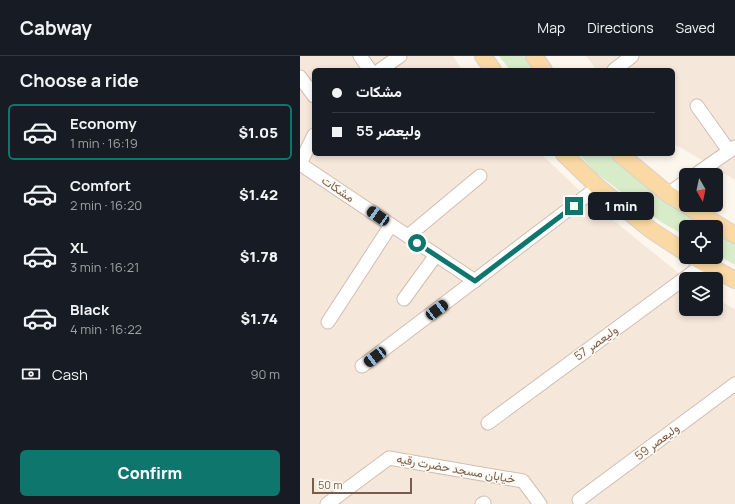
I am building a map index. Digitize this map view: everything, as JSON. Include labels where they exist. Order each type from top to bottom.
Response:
[{"type":"main road","points":[[483,56],[492,68]]},
{"type":"main road","points":[[534,56],[543,68]]},
{"type":"main road","points":[[566,156],[598,187],[651,230],[679,248]]},
{"type":"main road","points":[[622,156],[668,194],[735,235]]},
{"type":"main road","points":[[704,264],[735,280]]},
{"type":"street","points":[[360,56],[369,68]]},
{"type":"street","points":[[383,68],[400,56]]},
{"type":"street","points":[[617,68],[632,56]]},
{"type":"street","points":[[300,77],[312,93]]},
{"type":"street","points":[[697,106],[732,149],[705,168]]},
{"type":"street","points":[[300,164],[312,139]]},
{"type":"street","name":"مشکات","points":[[300,164],[475,281]]},
{"type":"street","points":[[408,236],[480,176]]},
{"type":"street","points":[[668,194],[679,186]]},
{"type":"street","points":[[362,366],[598,187]]},
{"type":"street","points":[[328,322],[391,225]]},
{"type":"street","points":[[404,299],[436,255]]},
{"type":"street","name":"ولیعصر 57","points":[[488,423],[694,264]]},
{"type":"street","name":"ولیعصر 59","points":[[578,500],[735,384]]},
{"type":"street","name":"خیابان مسجد حضرت رقیه","points":[[327,504],[389,458],[523,481],[540,504]]},
{"type":"shaded area","points":[[300,56],[453,56],[461,68],[312,68],[312,156],[543,156],[598,208],[679,273],[679,316],[723,316],[723,303],[735,309],[735,504],[300,504]]},
{"type":"shaded area","points":[[586,56],[735,56],[735,180],[723,173],[723,168],[715,168],[675,144],[675,68],[595,68]]},
{"type":"green space","points":[[499,56],[524,56],[533,68],[508,68]]},
{"type":"green space","points":[[581,156],[610,156],[646,186],[679,207],[679,212],[686,212],[698,220],[679,220],[679,232],[661,222],[596,173]]},
{"type":"green space","points":[[723,235],[735,242],[735,265],[723,258]]},
{"type":"route","points":[[417,243],[475,281],[574,206]]}]
